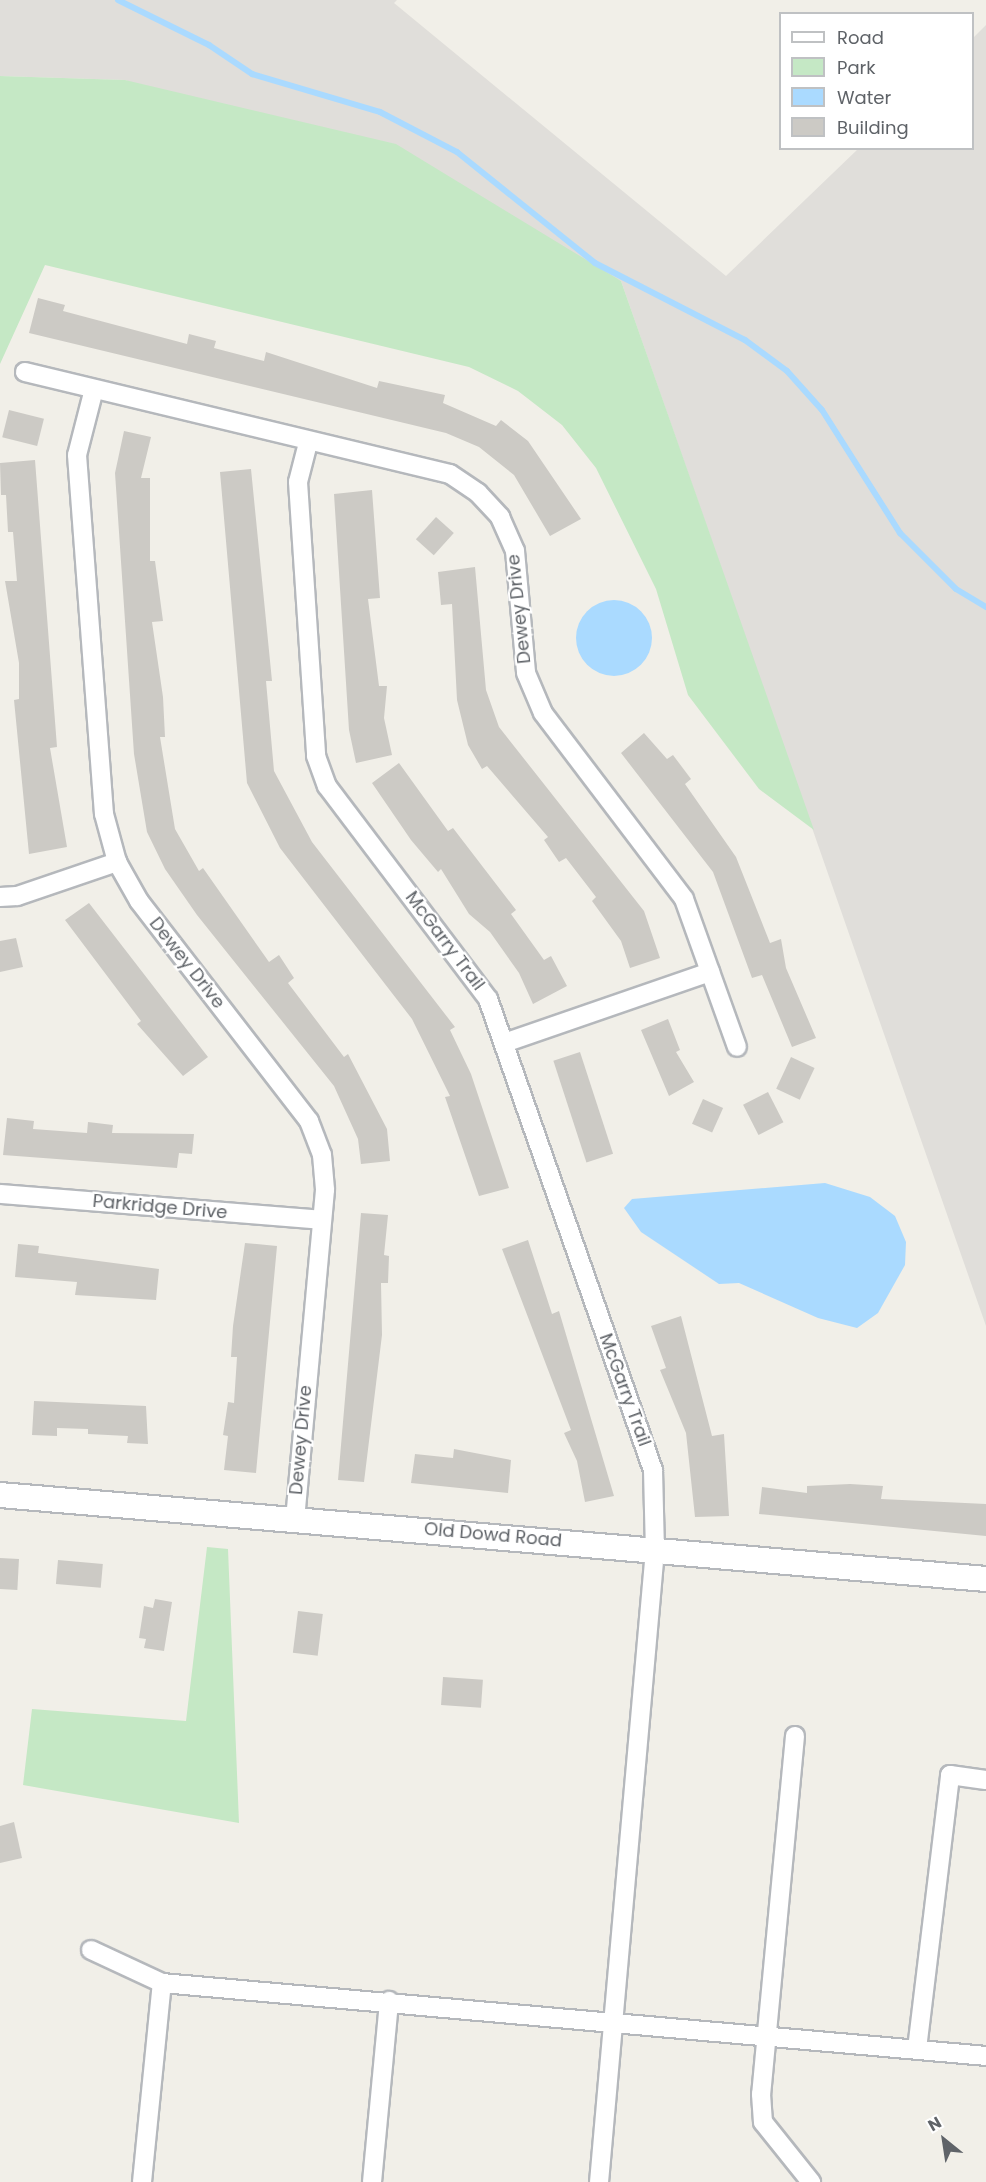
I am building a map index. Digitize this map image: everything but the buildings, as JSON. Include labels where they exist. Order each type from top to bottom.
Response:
[{"type":"street","name":"Dewey Drive","points":[[25,372],[308,442],[450,474],[478,493],[500,517],[515,551],[526,673],[543,713],[684,899],[737,1047]]},
{"type":"street","name":"Dewey Drive","points":[[94,389],[77,455],[104,814],[117,862],[139,902],[309,1121],[322,1155],[321,1220],[295,1518]]},
{"type":"street","name":"McGarry Trail","points":[[308,442],[298,482],[316,756],[327,786],[476,979],[504,1043],[653,1470],[654,1550],[599,2182]]},
{"type":"street","points":[[0,897],[17,896],[117,862]]},
{"type":"street","points":[[504,1043],[710,972]]},
{"type":"street","name":"Parkridge Drive","points":[[0,1194],[321,1220]]},
{"type":"street","name":"Old Dowd Road","points":[[0,1495],[295,1518],[986,1579]]},
{"type":"street","points":[[795,1736],[768,2036],[763,2122],[811,2182]]},
{"type":"street","points":[[917,2049],[950,1775],[986,1780]]},
{"type":"street","points":[[91,1950],[162,1983],[614,2020],[986,2056]]},
{"type":"street","points":[[142,2182],[162,1983]]},
{"type":"street","points":[[372,2182],[389,2001]]},
{"type":"shaded area","points":[[0,0],[397,0],[394,3],[726,276],[857,150],[974,150],[974,37],[986,25],[986,1326],[621,281],[125,80],[0,76]]},
{"type":"green space","points":[[0,76],[125,80],[396,144],[621,281],[814,830],[759,789],[688,695],[656,589],[596,468],[562,425],[518,391],[469,367],[45,265],[0,364]]},
{"type":"green space","points":[[207,1547],[228,1549],[239,1823],[23,1785],[32,1709],[186,1721]]},
{"type":"water","points":[[614,600],[629,603],[641,611],[649,623],[652,638],[649,653],[641,665],[629,673],[614,676],[599,673],[587,665],[579,653],[576,638],[579,623],[587,611],[599,603]]},
{"type":"water","points":[[825,1183],[870,1197],[895,1216],[906,1242],[905,1265],[878,1313],[857,1328],[818,1318],[739,1283],[719,1284],[641,1232],[624,1208],[632,1199]]},
{"type":"waterway","points":[[118,0],[209,45],[252,74],[380,112],[457,152],[595,263],[745,340],[787,371],[822,410],[900,533],[956,589],[986,607]]}]
